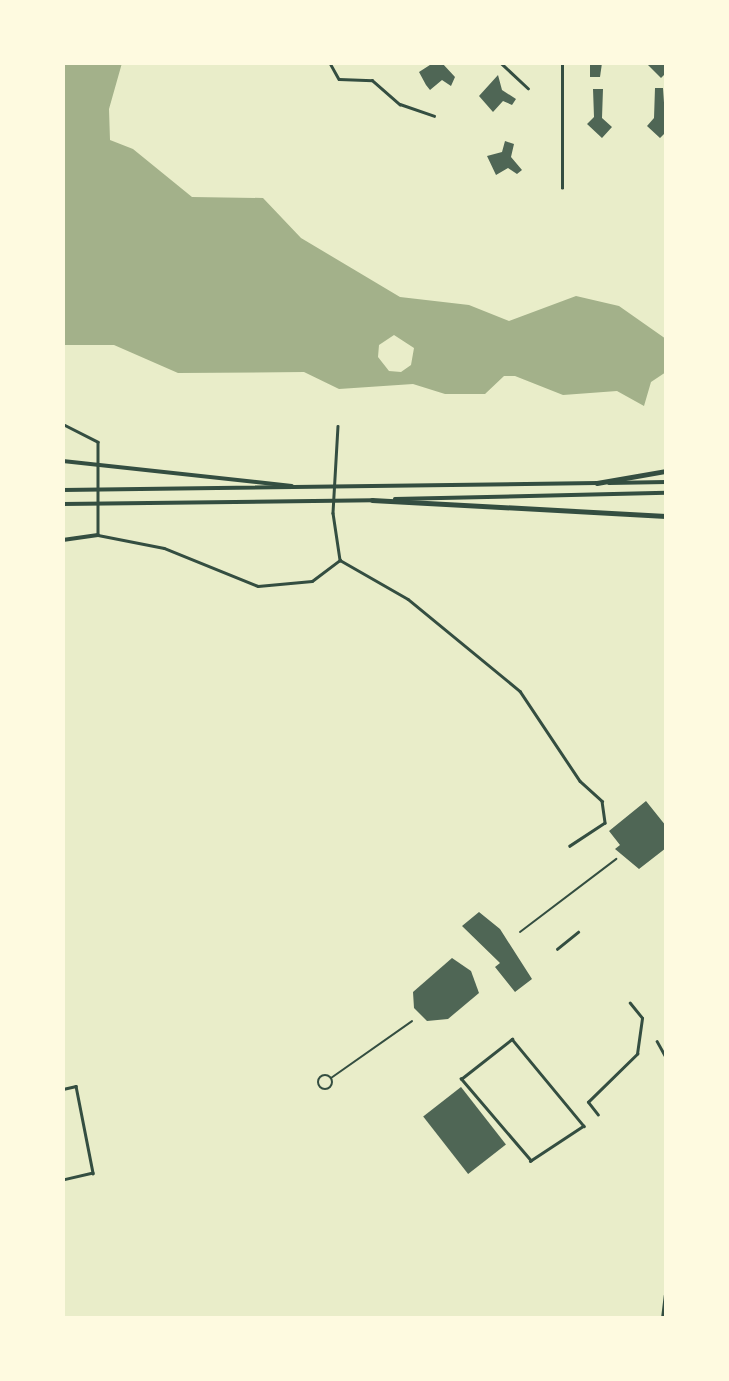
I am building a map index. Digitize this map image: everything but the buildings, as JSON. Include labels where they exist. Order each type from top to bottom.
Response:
[{"type":"highway","points":[[597,483],[666,471]]},
{"type":"highway","points":[[372,500],[666,516]]},
{"type":"highway","points":[[663,1318],[666,1295]]},
{"type":"main road","points":[[63,461],[298,487]]},
{"type":"main road","points":[[63,490],[666,482]]},
{"type":"main road","points":[[63,504],[666,493]]},
{"type":"main road","points":[[63,540],[98,535]]},
{"type":"street","points":[[330,63],[339,79],[372,80],[400,104],[434,116]]},
{"type":"street","points":[[501,63],[528,89]]},
{"type":"street","points":[[562,63],[562,188]]},
{"type":"street","points":[[63,424],[92,434],[99,463],[98,535],[164,548],[258,586],[312,580],[340,560]]},
{"type":"street","points":[[338,426],[333,513],[340,560]]},
{"type":"street","points":[[340,560],[408,599],[520,691],[580,781],[602,801],[604,823],[570,846]]},
{"type":"street","points":[[520,932],[616,859]]},
{"type":"street","points":[[556,949],[578,932]]},
{"type":"street","points":[[598,1115],[588,1102],[637,1054],[642,1018],[630,1003]]},
{"type":"street","points":[[331,1078],[329,1088],[320,1087],[320,1077],[331,1078],[412,1021]]},
{"type":"street","points":[[512,1040],[584,1126],[531,1161],[461,1079],[512,1040]]},
{"type":"street","points":[[657,1041],[666,1057]]},
{"type":"street","points":[[63,1088],[76,1086],[93,1173],[63,1180]]},
{"type":"shaded area","points":[[63,63],[122,63],[109,109],[110,140],[133,149],[192,197],[263,198],[301,238],[400,297],[469,305],[509,321],[576,296],[619,306],[666,339],[666,372],[651,382],[644,406],[617,391],[563,395],[515,376],[504,376],[485,394],[445,394],[413,384],[339,389],[304,372],[178,373],[114,345],[63,345]],"holes":[[[394,335],[414,348],[411,365],[401,372],[389,371],[378,357],[379,345]]]}]
